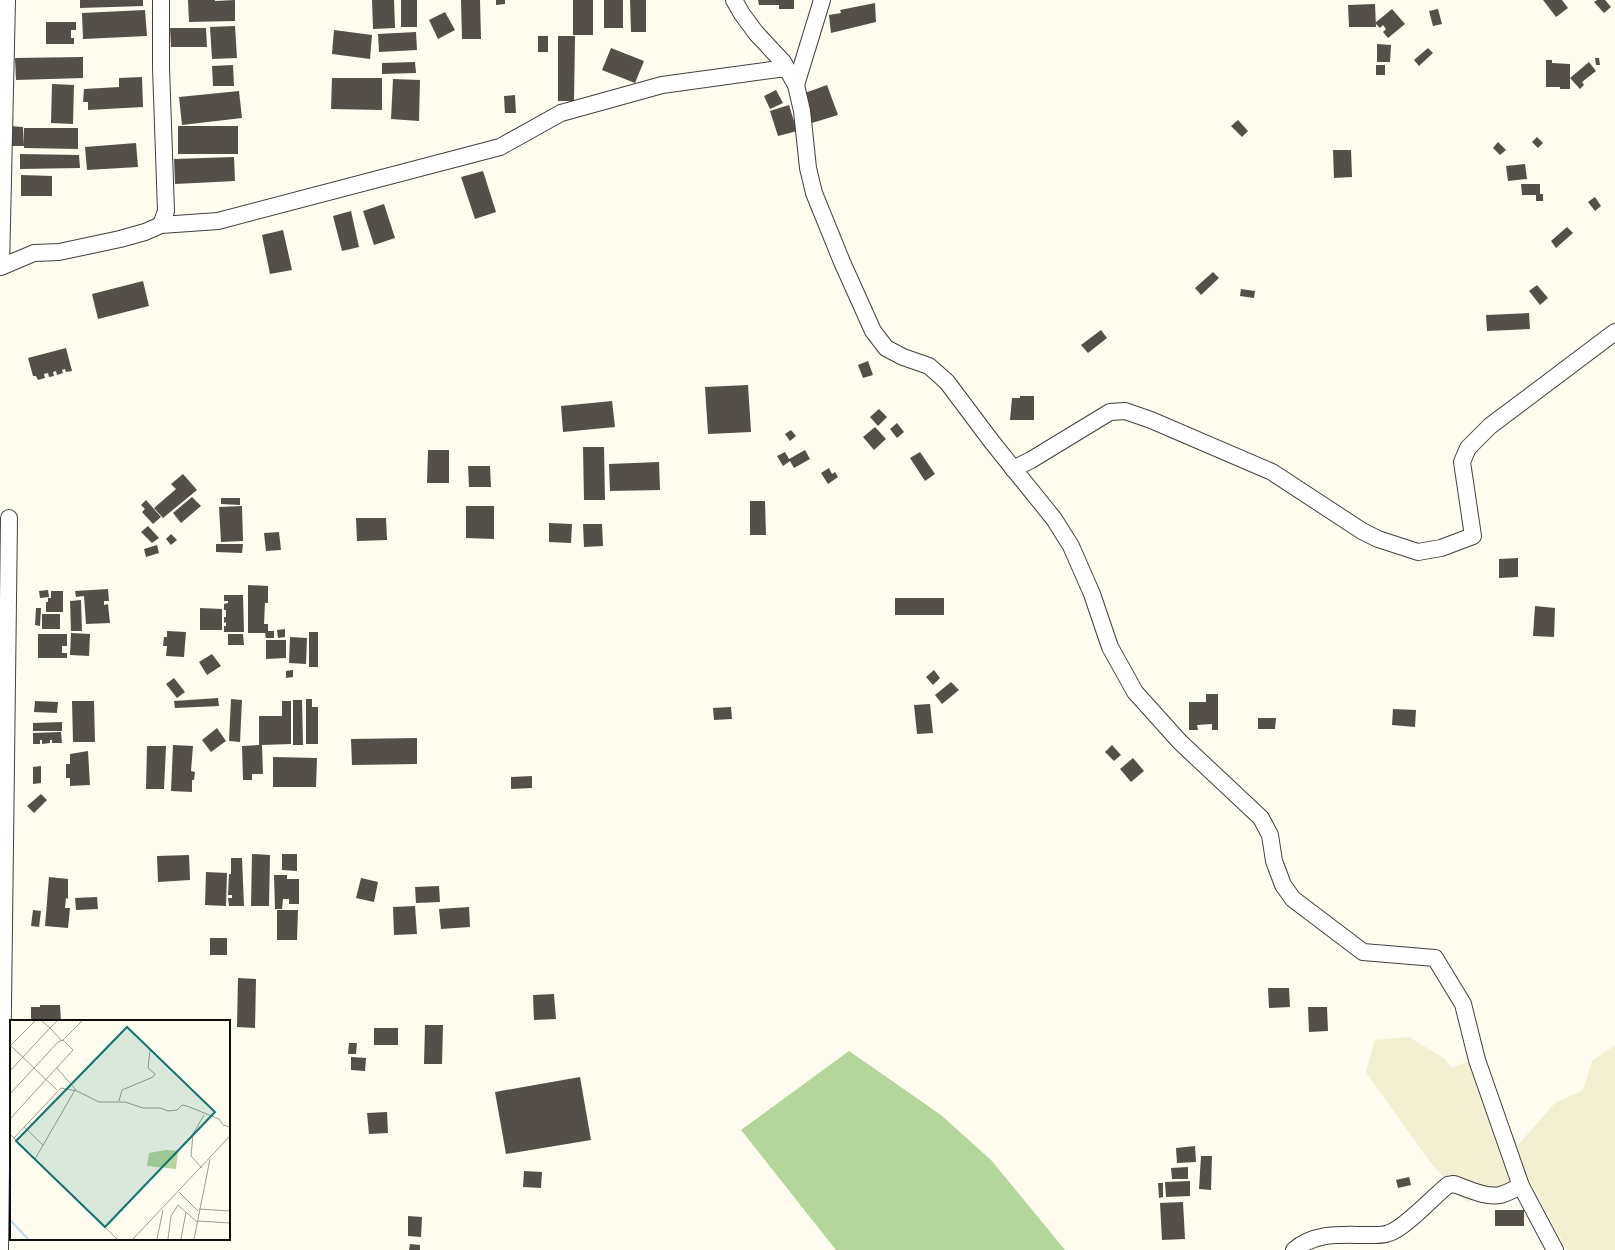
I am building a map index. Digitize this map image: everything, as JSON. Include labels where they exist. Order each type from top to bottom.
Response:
[{"type":"street","points":[[7,0],[1,267],[34,253],[59,252],[145,232],[161,225],[218,221],[500,147],[561,113],[662,85],[786,68]]},
{"type":"street","points":[[161,0],[161,68],[166,211],[161,225]]},
{"type":"street","points":[[734,0],[756,34],[783,62],[796,85],[802,111],[808,168],[814,193],[873,331],[886,348],[903,357],[928,366],[947,382],[1013,469],[1054,519],[1071,546],[1092,594],[1110,647],[1135,692],[1180,742],[1261,818],[1270,835],[1274,861],[1282,884],[1293,899],[1363,952],[1434,958],[1463,1004],[1477,1060],[1521,1186],[1555,1250]]},
{"type":"street","points":[[796,85],[822,0]]},
{"type":"street","points":[[1013,469],[1031,460],[1110,412],[1125,411],[1151,420],[1272,472],[1362,531],[1378,539],[1418,552],[1441,548],[1473,536],[1462,462],[1468,448],[1490,426],[1615,332]]},
{"type":"street","points":[[0,1250],[9,518]]},
{"type":"street","points":[[1294,1250],[1302,1243],[1314,1238],[1326,1236],[1379,1235],[1389,1233],[1400,1227],[1448,1185],[1454,1184],[1490,1196],[1499,1196],[1521,1186]]},
{"type":"shaded area","points":[[1409,1037],[1445,1059],[1451,1068],[1472,1060],[1518,1145],[1555,1103],[1583,1090],[1592,1061],[1615,1045],[1615,1250],[1567,1250],[1529,1180],[1467,1202],[1430,1162],[1366,1072],[1375,1040]]},
{"type":"green space","points":[[849,1051],[941,1115],[992,1161],[1065,1250],[836,1250],[741,1130]]},
{"type":"building","points":[[80,0],[143,0],[143,6],[80,8]]},
{"type":"building","points":[[188,0],[235,0],[235,21],[189,22]]},
{"type":"building","points":[[372,0],[394,0],[395,28],[373,29]]},
{"type":"building","points":[[401,0],[417,0],[417,27],[401,27]]},
{"type":"building","points":[[461,0],[480,0],[481,39],[462,39]]},
{"type":"building","points":[[496,0],[505,0],[505,4],[496,5]]},
{"type":"building","points":[[573,0],[593,0],[593,35],[573,35]]},
{"type":"building","points":[[604,0],[623,0],[623,28],[604,28]]},
{"type":"building","points":[[630,0],[646,0],[646,32],[631,32]]},
{"type":"building","points":[[758,0],[794,0],[794,9],[779,9],[779,5],[759,5]]},
{"type":"building","points":[[1543,0],[1562,0],[1568,8],[1556,17]]},
{"type":"building","points":[[1597,0],[1605,0],[1611,7],[1604,13],[1594,2]]},
{"type":"building","points":[[875,3],[876,22],[831,33],[829,15],[841,13],[840,10]]},
{"type":"building","points":[[1375,4],[1376,27],[1349,27],[1348,5]]},
{"type":"building","points":[[1392,9],[1405,24],[1388,38],[1383,32],[1386,29],[1383,25],[1380,28],[1375,23]]},
{"type":"building","points":[[1438,9],[1442,24],[1433,26],[1429,11]]},
{"type":"building","points":[[145,10],[147,36],[83,39],[82,13]]},
{"type":"building","points":[[445,12],[455,30],[438,39],[429,20]]},
{"type":"building","points":[[46,22],[76,22],[76,30],[71,30],[71,38],[74,38],[74,44],[46,44]]},
{"type":"building","points":[[235,26],[237,58],[212,59],[210,27]]},
{"type":"building","points":[[170,28],[206,28],[207,47],[171,47]]},
{"type":"building","points":[[334,30],[372,35],[370,59],[332,54]]},
{"type":"building","points":[[416,32],[417,50],[379,52],[378,34]]},
{"type":"building","points":[[538,36],[548,36],[548,52],[538,52]]},
{"type":"building","points":[[558,36],[575,36],[574,101],[558,101]]},
{"type":"building","points":[[1377,44],[1391,45],[1390,62],[1377,62]]},
{"type":"building","points":[[611,48],[644,61],[635,83],[602,70]]},
{"type":"building","points":[[1428,48],[1433,53],[1419,66],[1414,60]]},
{"type":"building","points":[[83,57],[83,78],[16,80],[15,58]]},
{"type":"building","points":[[1595,58],[1599,58],[1600,65],[1596,65]]},
{"type":"building","points":[[1546,60],[1552,60],[1552,63],[1570,64],[1570,89],[1546,87]]},
{"type":"building","points":[[415,62],[416,73],[382,74],[382,63]]},
{"type":"building","points":[[1589,62],[1596,71],[1582,82],[1584,85],[1580,89],[1570,78]]},
{"type":"building","points":[[233,65],[234,86],[213,86],[212,66]]},
{"type":"building","points":[[1376,65],[1385,65],[1385,75],[1376,75]]},
{"type":"building","points":[[142,77],[143,107],[88,110],[88,102],[83,102],[84,89],[119,87],[119,78]]},
{"type":"building","points":[[332,78],[382,78],[382,110],[331,109]]},
{"type":"building","points":[[393,79],[420,80],[419,121],[391,119]]},
{"type":"building","points":[[52,84],[74,85],[73,124],[51,123]]},
{"type":"building","points":[[827,85],[838,115],[812,123],[802,94]]},
{"type":"building","points":[[776,90],[783,103],[770,109],[764,96]]},
{"type":"building","points":[[239,91],[242,118],[182,125],[179,97]]},
{"type":"building","points":[[515,95],[516,113],[505,113],[504,96]]},
{"type":"building","points":[[789,105],[797,131],[778,136],[770,111]]},
{"type":"building","points":[[1238,120],[1248,131],[1242,137],[1231,126]]},
{"type":"building","points":[[10,126],[23,127],[24,146],[10,146]]},
{"type":"building","points":[[178,126],[238,126],[238,154],[178,154]]},
{"type":"building","points":[[24,128],[78,128],[78,149],[24,148]]},
{"type":"building","points":[[1537,137],[1543,143],[1538,148],[1532,142]]},
{"type":"building","points":[[1498,142],[1506,150],[1500,155],[1493,148]]},
{"type":"building","points":[[136,143],[138,167],[87,170],[85,147]]},
{"type":"building","points":[[1333,150],[1351,150],[1352,177],[1334,178]]},
{"type":"building","points":[[20,154],[79,155],[80,168],[20,169]]},
{"type":"building","points":[[234,157],[235,181],[175,184],[174,159]]},
{"type":"building","points":[[1525,164],[1527,179],[1508,181],[1506,166]]},
{"type":"building","points":[[483,171],[496,212],[475,219],[461,177]]},
{"type":"building","points":[[21,175],[52,176],[52,196],[21,196]]},
{"type":"building","points":[[1521,184],[1540,184],[1540,194],[1543,194],[1543,201],[1536,201],[1536,195],[1522,195]]},
{"type":"building","points":[[1595,197],[1601,206],[1595,211],[1588,202]]},
{"type":"building","points":[[384,204],[395,238],[374,245],[363,211]]},
{"type":"building","points":[[351,211],[359,247],[342,251],[333,216]]},
{"type":"building","points":[[1567,227],[1573,233],[1556,248],[1551,241]]},
{"type":"building","points":[[283,230],[292,270],[270,274],[262,235]]},
{"type":"building","points":[[1213,272],[1219,278],[1201,295],[1195,288]]},
{"type":"building","points":[[143,281],[149,306],[98,319],[92,294]]},
{"type":"building","points":[[1537,285],[1548,298],[1540,305],[1529,291]]},
{"type":"building","points":[[1241,289],[1255,291],[1254,298],[1240,296]]},
{"type":"building","points":[[1529,313],[1530,329],[1487,331],[1486,315]]},
{"type":"building","points":[[1101,330],[1107,338],[1088,353],[1081,345]]},
{"type":"building","points":[[66,348],[72,371],[66,372],[65,369],[62,370],[63,373],[57,375],[56,371],[53,372],[54,376],[49,377],[48,373],[44,374],[45,378],[38,380],[36,376],[33,376],[28,358]]},
{"type":"building","points":[[868,361],[873,375],[863,378],[858,365]]},
{"type":"building","points":[[748,385],[751,432],[708,434],[705,387]]},
{"type":"building","points":[[1020,396],[1034,396],[1034,420],[1010,420],[1012,398],[1020,398]]},
{"type":"building","points":[[612,401],[615,427],[563,432],[561,406]]},
{"type":"building","points":[[879,409],[887,417],[878,426],[870,417]]},
{"type":"building","points":[[897,423],[904,432],[897,438],[890,429]]},
{"type":"building","points":[[875,427],[886,439],[874,450],[863,437]]},
{"type":"building","points":[[791,430],[796,436],[790,441],[785,434]]},
{"type":"building","points":[[583,447],[604,447],[605,500],[584,500]]},
{"type":"building","points":[[428,450],[449,450],[449,483],[427,483]]},
{"type":"building","points":[[805,450],[810,459],[794,468],[790,461],[783,466],[777,456],[785,452],[789,459]]},
{"type":"building","points":[[920,452],[935,474],[925,481],[910,458]]},
{"type":"building","points":[[659,462],[660,490],[610,491],[609,464]]},
{"type":"building","points":[[468,466],[490,466],[491,487],[469,487]]},
{"type":"building","points":[[829,468],[832,474],[835,472],[838,477],[828,484],[821,473]]},
{"type":"building","points":[[183,474],[197,490],[163,518],[154,508],[176,489],[171,484]]},
{"type":"building","points":[[192,497],[201,506],[181,523],[173,513]]},
{"type":"building","points":[[221,498],[240,498],[240,505],[221,504]]},
{"type":"building","points":[[146,500],[161,517],[153,524],[142,512],[145,509],[141,505]]},
{"type":"building","points":[[750,501],[765,501],[766,535],[750,535]]},
{"type":"building","points":[[242,506],[243,541],[221,542],[219,507]]},
{"type":"building","points":[[466,506],[494,506],[494,539],[466,538]]},
{"type":"building","points":[[356,518],[386,518],[387,540],[357,541]]},
{"type":"building","points":[[549,523],[572,524],[571,543],[549,542]]},
{"type":"building","points":[[583,524],[602,524],[603,546],[584,547]]},
{"type":"building","points":[[148,526],[159,538],[152,543],[141,532]]},
{"type":"building","points":[[279,532],[281,550],[266,551],[264,533]]},
{"type":"building","points":[[171,534],[177,540],[171,545],[166,539]]},
{"type":"building","points":[[216,544],[243,544],[242,553],[216,552]]},
{"type":"building","points":[[157,545],[159,553],[146,557],[144,549]]},
{"type":"building","points":[[1518,558],[1518,577],[1499,578],[1499,559]]},
{"type":"building","points":[[248,585],[268,586],[268,603],[265,603],[264,624],[268,624],[268,631],[274,631],[274,638],[266,638],[265,633],[248,633]]},
{"type":"building","points":[[108,589],[109,601],[104,601],[104,605],[108,604],[110,623],[86,624],[84,596],[76,597],[75,591]]},
{"type":"building","points":[[48,590],[49,597],[40,598],[39,591]]},
{"type":"building","points":[[51,591],[63,591],[63,612],[46,612],[46,602],[48,602],[48,598],[51,598]]},
{"type":"building","points":[[224,595],[243,595],[244,632],[224,632],[224,626],[226,626],[226,622],[224,623],[224,617],[226,617],[226,610],[224,610],[224,604],[228,603],[228,601],[224,601]]},
{"type":"building","points":[[895,598],[944,598],[944,615],[895,615]]},
{"type":"building","points":[[81,600],[82,631],[71,631],[70,601]]},
{"type":"building","points":[[1535,606],[1555,608],[1554,637],[1533,636]]},
{"type":"building","points":[[36,608],[41,608],[40,626],[35,625]]},
{"type":"building","points":[[200,608],[222,609],[222,630],[200,630]]},
{"type":"building","points":[[42,614],[60,614],[60,629],[42,629]]},
{"type":"building","points":[[285,629],[285,637],[278,638],[277,630]]},
{"type":"building","points":[[167,631],[186,632],[184,657],[166,656],[167,646],[163,646],[164,637],[167,637]]},
{"type":"building","points":[[309,632],[318,632],[318,667],[309,667]]},
{"type":"building","points":[[71,633],[90,634],[89,656],[70,655]]},
{"type":"building","points":[[38,634],[67,634],[67,646],[62,646],[62,653],[67,653],[67,658],[38,658]]},
{"type":"building","points":[[228,634],[243,634],[244,645],[228,645]]},
{"type":"building","points":[[290,637],[307,638],[306,664],[289,663]]},
{"type":"building","points":[[266,640],[286,640],[286,658],[266,659]]},
{"type":"building","points":[[212,654],[221,666],[207,675],[199,662]]},
{"type":"building","points":[[293,670],[293,677],[286,678],[286,671]]},
{"type":"building","points":[[934,670],[940,678],[933,685],[926,677]]},
{"type":"building","points":[[174,678],[185,692],[177,698],[166,684]]},
{"type":"building","points":[[951,682],[959,690],[942,704],[935,695]]},
{"type":"building","points":[[1206,694],[1218,694],[1218,730],[1212,730],[1212,724],[1197,725],[1198,730],[1189,730],[1189,702],[1206,702]]},
{"type":"building","points":[[218,698],[219,706],[175,708],[174,701]]},
{"type":"building","points":[[231,699],[242,700],[240,742],[229,741]]},
{"type":"building","points":[[306,699],[312,699],[312,707],[318,707],[318,744],[306,744]]},
{"type":"building","points":[[293,700],[302,700],[303,745],[293,745]]},
{"type":"building","points":[[35,701],[58,702],[57,713],[34,712]]},
{"type":"building","points":[[72,701],[94,701],[95,742],[73,742]]},
{"type":"building","points":[[282,701],[291,701],[291,744],[262,745],[263,774],[252,774],[252,780],[243,780],[242,746],[259,745],[259,716],[282,716]]},
{"type":"building","points":[[930,704],[933,733],[917,734],[914,705]]},
{"type":"building","points":[[731,707],[732,719],[714,720],[713,708]]},
{"type":"building","points":[[1393,709],[1416,710],[1415,727],[1392,725]]},
{"type":"building","points":[[1258,718],[1276,718],[1275,729],[1258,729]]},
{"type":"building","points":[[62,722],[62,731],[33,731],[33,723]]},
{"type":"building","points":[[217,728],[226,741],[211,752],[202,740]]},
{"type":"building","points":[[61,732],[62,743],[52,743],[52,740],[50,740],[50,743],[42,744],[42,740],[40,740],[40,744],[33,744],[33,733]]},
{"type":"building","points":[[417,738],[417,764],[352,765],[351,739]]},
{"type":"building","points":[[173,745],[193,746],[191,771],[195,772],[194,780],[192,780],[192,792],[171,791]]},
{"type":"building","points":[[1112,745],[1121,755],[1114,761],[1105,752]]},
{"type":"building","points":[[147,746],[166,746],[164,789],[146,789]]},
{"type":"building","points":[[88,751],[90,785],[70,786],[70,778],[66,778],[66,764],[70,764],[70,754]]},
{"type":"building","points":[[273,757],[317,758],[316,787],[273,787]]},
{"type":"building","points":[[1133,758],[1144,771],[1131,782],[1120,769]]},
{"type":"building","points":[[41,766],[41,783],[33,784],[33,767]]},
{"type":"building","points":[[532,776],[532,788],[511,789],[511,777]]},
{"type":"building","points":[[41,794],[47,800],[34,813],[27,806]]},
{"type":"building","points":[[252,854],[270,855],[269,906],[251,906]]},
{"type":"building","points":[[282,854],[297,854],[297,871],[282,870]]},
{"type":"building","points":[[189,855],[190,880],[158,882],[157,856]]},
{"type":"building","points":[[231,858],[242,858],[244,906],[229,906],[228,898],[232,898],[232,895],[228,895],[229,874],[231,874]]},
{"type":"building","points":[[206,872],[227,873],[226,906],[205,905]]},
{"type":"building","points":[[274,875],[287,875],[287,879],[299,879],[299,904],[289,904],[289,899],[283,899],[282,909],[275,909]]},
{"type":"building","points":[[49,877],[68,879],[68,899],[66,898],[65,908],[70,908],[68,928],[45,926]]},
{"type":"building","points":[[361,878],[378,882],[374,902],[356,898]]},
{"type":"building","points":[[439,886],[440,902],[416,903],[415,887]]},
{"type":"building","points":[[97,897],[98,909],[76,910],[75,898]]},
{"type":"building","points":[[415,906],[417,934],[394,935],[393,907]]},
{"type":"building","points":[[469,907],[470,927],[441,929],[439,909]]},
{"type":"building","points":[[33,910],[41,911],[39,927],[31,926]]},
{"type":"building","points":[[277,910],[298,910],[297,940],[277,940]]},
{"type":"building","points":[[210,938],[227,938],[227,955],[210,955]]},
{"type":"building","points":[[238,978],[256,979],[255,1028],[237,1027]]},
{"type":"building","points":[[1268,988],[1289,988],[1290,1007],[1269,1008]]},
{"type":"building","points":[[554,994],[556,1019],[534,1020],[533,995]]},
{"type":"building","points":[[40,1005],[60,1005],[61,1020],[31,1020],[31,1007],[40,1007]]},
{"type":"building","points":[[1308,1007],[1327,1007],[1328,1031],[1309,1032]]},
{"type":"building","points":[[425,1025],[443,1025],[442,1064],[424,1064]]},
{"type":"building","points":[[374,1028],[398,1028],[398,1045],[374,1045]]},
{"type":"building","points":[[349,1043],[357,1043],[356,1054],[348,1054]]},
{"type":"building","points":[[351,1057],[366,1058],[365,1071],[351,1070]]},
{"type":"building","points":[[580,1077],[591,1140],[506,1154],[495,1092]]},
{"type":"building","points":[[387,1112],[388,1133],[369,1134],[367,1113]]},
{"type":"building","points":[[1195,1146],[1196,1162],[1177,1163],[1176,1148]]},
{"type":"building","points":[[1201,1156],[1212,1156],[1211,1190],[1199,1189]]},
{"type":"building","points":[[1188,1167],[1188,1179],[1172,1179],[1171,1168]]},
{"type":"building","points":[[524,1171],[542,1172],[541,1188],[523,1187]]},
{"type":"building","points":[[1409,1177],[1411,1185],[1398,1188],[1396,1180]]},
{"type":"building","points":[[1190,1181],[1190,1196],[1166,1197],[1165,1182]]},
{"type":"building","points":[[1158,1183],[1163,1183],[1163,1197],[1159,1198]]},
{"type":"building","points":[[1183,1202],[1185,1239],[1162,1240],[1160,1203]]},
{"type":"building","points":[[1495,1210],[1524,1210],[1524,1226],[1495,1226]]},
{"type":"building","points":[[408,1216],[422,1217],[421,1237],[408,1236]]},
{"type":"building","points":[[410,1244],[420,1245],[420,1250],[409,1250]]}]
